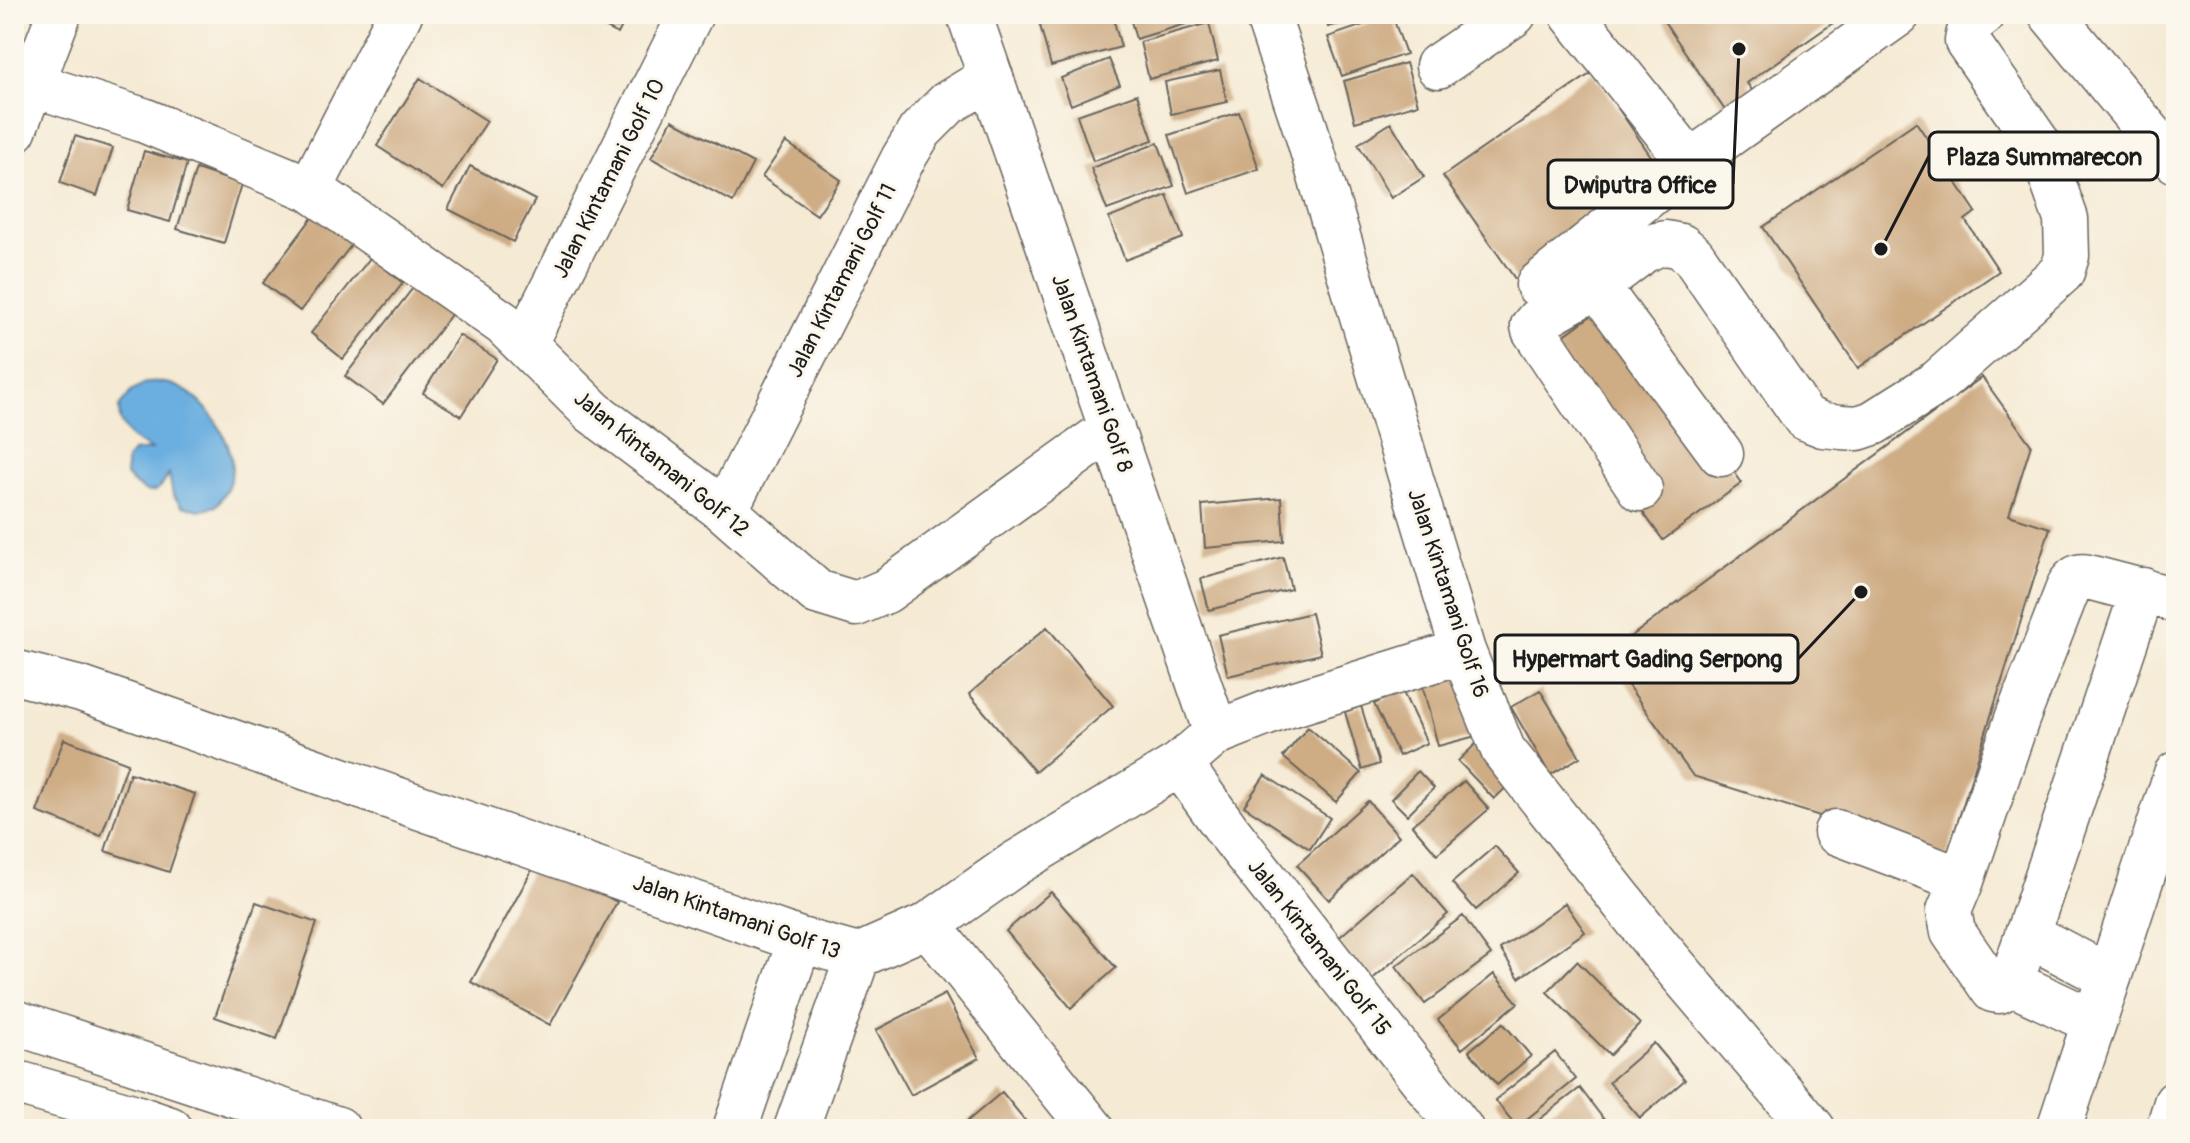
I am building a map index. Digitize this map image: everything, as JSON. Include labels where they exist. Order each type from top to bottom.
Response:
[{"type":"street","points":[[14,130],[59,14]]},
{"type":"street","points":[[310,189],[400,14]]},
{"type":"street","name":"Jalan Kintamani Golf 10","points":[[525,343],[691,14]]},
{"type":"street","name":"Jalan Kintamani Golf 8","points":[[969,14],[1216,733]]},
{"type":"street","name":"Jalan Kintamani Golf 16","points":[[1267,14],[1306,130],[1463,651],[1503,750],[1659,948],[1813,1129]]},
{"type":"street","points":[[1438,66],[1514,14]]},
{"type":"street","points":[[1572,14],[1690,162]]},
{"type":"street","points":[[1538,285],[1690,162],[1898,14]]},
{"type":"street","points":[[1640,489],[1533,326],[1539,319],[1597,286],[1643,251],[1666,243],[1681,246],[1693,256],[1805,418],[1823,425],[1858,428],[1873,423],[1938,382],[2062,272],[2067,256],[2066,219],[2040,146],[1967,41],[1969,29],[1983,14]]},
{"type":"street","points":[[2051,14],[2164,148],[2176,194]]},
{"type":"street","name":"Jalan Kintamani Golf 11","points":[[725,511],[920,131],[948,103],[991,77]]},
{"type":"street","name":"Jalan Kintamani Golf 12","points":[[31,84],[143,120],[310,189],[504,324],[593,412],[725,511],[817,592],[856,604],[886,591],[1112,428]]},
{"type":"street","points":[[1597,286],[1721,454]]},
{"type":"street","points":[[2082,576],[2159,595],[2027,934],[2011,983],[2003,989],[1993,990],[1953,932],[1949,911],[2017,719],[2069,586],[2082,576]]},
{"type":"street","name":"Jalan Kintamani Golf 13","points":[[14,672],[81,689],[800,940],[858,956],[928,925],[1016,863],[1180,764],[1216,733],[1280,708],[1463,651]]},
{"type":"street","name":"Jalan Kintamani Golf 15","points":[[1180,764],[1228,831],[1461,1129]]},
{"type":"street","points":[[2059,1129],[2176,774]]},
{"type":"street","points":[[1836,832],[1962,880]]},
{"type":"street","points":[[928,925],[1092,1129]]},
{"type":"street","points":[[2027,934],[2109,977]]},
{"type":"street","points":[[735,1129],[800,940]]},
{"type":"street","points":[[796,1129],[858,956]]},
{"type":"street","points":[[2011,983],[2094,1022]]},
{"type":"street","points":[[14,1022],[338,1129]]},
{"type":"street","points":[[14,1082],[143,1125]]},
{"type":"water","points":[[146,383],[165,383],[189,393],[219,427],[226,440],[232,466],[227,488],[216,506],[200,510],[182,506],[173,495],[169,474],[159,488],[149,492],[138,487],[126,475],[126,460],[133,452],[151,450],[131,438],[120,421],[119,407],[131,392]]},
{"type":"building","points":[[580,14],[628,14],[618,34]]},
{"type":"building","points":[[1052,14],[1112,14],[1121,47],[1051,66],[1038,18]]},
{"type":"building","points":[[1129,14],[1204,14],[1205,18],[1136,39]]},
{"type":"building","points":[[1325,14],[1374,14],[1374,15],[1328,27]]},
{"type":"building","points":[[1659,14],[1846,14],[1747,83],[1759,100],[1731,119]]},
{"type":"building","points":[[1392,15],[1406,54],[1342,76],[1328,37]]},
{"type":"building","points":[[1209,23],[1218,61],[1149,79],[1140,42]]},
{"type":"building","points":[[1109,59],[1120,85],[1071,105],[1061,78]]},
{"type":"building","points":[[1406,63],[1418,104],[1355,122],[1344,81]]},
{"type":"building","points":[[1220,70],[1227,102],[1171,114],[1165,82]]},
{"type":"building","points":[[1593,72],[1666,178],[1518,283],[1443,176]]},
{"type":"building","points":[[420,78],[487,121],[443,189],[377,146]]},
{"type":"building","points":[[1137,94],[1153,140],[1093,161],[1077,115]]},
{"type":"building","points":[[1239,112],[1259,169],[1188,193],[1169,135]]},
{"type":"building","points":[[672,120],[753,163],[733,202],[651,158]]},
{"type":"building","points":[[1916,122],[1976,212],[1965,220],[1999,271],[1858,368],[1763,227]]},
{"type":"building","points":[[1391,123],[1424,177],[1391,198],[1358,144]]},
{"type":"building","points":[[75,136],[113,148],[97,196],[60,183]]},
{"type":"building","points":[[786,142],[841,180],[817,215],[762,177]]},
{"type":"building","points":[[1158,143],[1174,186],[1107,210],[1091,168]]},
{"type":"building","points":[[144,151],[187,163],[170,222],[127,210]]},
{"type":"building","points":[[470,166],[535,200],[513,242],[448,209]]},
{"type":"building","points":[[196,169],[242,184],[224,243],[177,229]]},
{"type":"building","points":[[1167,195],[1183,238],[1125,260],[1109,218]]},
{"type":"building","points":[[315,214],[353,243],[300,311],[263,283]]},
{"type":"building","points":[[371,257],[403,283],[343,359],[311,333]]},
{"type":"building","points":[[416,284],[453,312],[383,404],[345,376]]},
{"type":"building","points":[[1611,301],[1742,483],[1663,540],[1532,359]]},
{"type":"building","points":[[459,335],[497,359],[461,416],[423,393]]},
{"type":"building","points":[[1982,377],[2031,445],[2009,515],[2050,528],[1947,856],[1693,776],[1606,655]]},
{"type":"building","points":[[1281,498],[1284,541],[1205,548],[1202,505]]},
{"type":"building","points":[[1283,557],[1291,589],[1209,610],[1201,579]]},
{"type":"building","points":[[1311,613],[1321,654],[1228,676],[1218,635]]},
{"type":"building","points":[[1047,627],[1113,706],[1035,772],[969,694]]},
{"type":"building","points":[[1460,673],[1476,736],[1438,746],[1422,684]]},
{"type":"building","points":[[1402,690],[1427,743],[1399,756],[1374,704]]},
{"type":"building","points":[[1540,690],[1580,757],[1550,775],[1511,707]]},
{"type":"building","points":[[1361,706],[1379,764],[1362,770],[1345,712]]},
{"type":"building","points":[[1308,727],[1361,773],[1336,802],[1283,757]]},
{"type":"building","points":[[64,739],[128,763],[101,836],[37,812]]},
{"type":"building","points":[[1479,741],[1515,779],[1494,799],[1458,761]]},
{"type":"building","points":[[1418,771],[1434,788],[1407,815],[1391,799]]},
{"type":"building","points":[[130,773],[195,794],[169,872],[105,851]]},
{"type":"building","points":[[1265,775],[1330,818],[1310,849],[1244,806]]},
{"type":"building","points":[[1464,781],[1489,809],[1437,854],[1412,825]]},
{"type":"building","points":[[1368,801],[1399,836],[1329,900],[1297,865]]},
{"type":"building","points":[[1495,846],[1519,873],[1476,910],[1452,883]]},
{"type":"building","points":[[538,859],[617,902],[550,1025],[471,982]]},
{"type":"building","points":[[1413,873],[1448,914],[1369,982],[1335,941]]},
{"type":"building","points":[[1051,892],[1116,968],[1071,1008],[1006,931]]},
{"type":"building","points":[[256,902],[317,923],[277,1039],[215,1017]]},
{"type":"building","points":[[1565,903],[1585,932],[1519,978],[1500,949]]},
{"type":"building","points":[[1463,916],[1491,955],[1425,1004],[1396,966]]},
{"type":"building","points":[[1577,961],[1640,1024],[1610,1055],[1547,992]]},
{"type":"building","points":[[1494,974],[1518,1003],[1462,1049],[1438,1020]]},
{"type":"building","points":[[945,994],[979,1058],[911,1095],[876,1030]]},
{"type":"building","points":[[1503,1023],[1531,1056],[1497,1085],[1469,1051]]},
{"type":"building","points":[[1654,1043],[1685,1080],[1640,1118],[1609,1082]]},
{"type":"building","points":[[1555,1052],[1576,1079],[1517,1127],[1495,1100]]},
{"type":"building","points":[[1580,1088],[1611,1129],[1527,1129]]},
{"type":"building","points":[[1002,1092],[1032,1129],[958,1129]]},
{"type":"place","name":"Dwiputra Office","points":[[1739,49]]},
{"type":"place","name":"Plaza Summarecon","points":[[1881,249]]},
{"type":"place","name":"Hypermart Gading Serpong","points":[[1861,592]]}]
